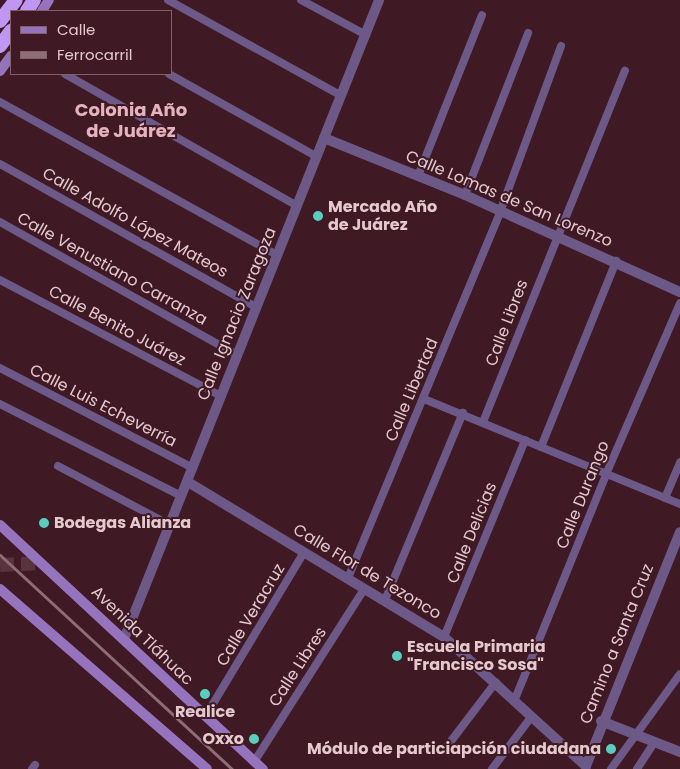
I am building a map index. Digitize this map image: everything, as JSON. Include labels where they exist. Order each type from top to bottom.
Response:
[{"type":"highway","points":[[0,21],[16,0]]},
{"type":"highway","points":[[0,46],[10,32]]},
{"type":"main road","points":[[0,71],[10,57]]},
{"type":"main road","name":"Avenida Tláhuac","points":[[0,526],[263,769]]},
{"type":"main road","points":[[0,589],[207,769]]},
{"type":"street","points":[[168,0],[340,96]]},
{"type":"street","points":[[301,0],[366,35]]},
{"type":"street","name":"Calle Ignacio Zaragoza","points":[[124,639],[188,482],[296,205],[380,0]]},
{"type":"street","points":[[418,176],[482,15]]},
{"type":"street","points":[[464,196],[528,33]]},
{"type":"street","name":"Calle Libertad","points":[[348,578],[424,399],[500,212],[561,46]]},
{"type":"street","name":"Calle Libres","points":[[483,422],[556,235],[625,71]]},
{"type":"street","points":[[66,75],[296,205]]},
{"type":"street","points":[[171,75],[316,156]]},
{"type":"street","points":[[0,102],[277,255]]},
{"type":"street","name":"Calle Lomas de San Lorenzo","points":[[324,138],[556,235],[680,292]]},
{"type":"street","name":"Calle Adolfo López Mateos","points":[[0,164],[256,307]]},
{"type":"street","name":"Calle Venustiano Carranza","points":[[0,222],[237,355]]},
{"type":"street","points":[[541,446],[616,262]]},
{"type":"street","name":"Calle Benito Juárez","points":[[0,280],[221,396]]},
{"type":"street","name":"Calle Durango","points":[[515,700],[607,472],[680,302]]},
{"type":"street","name":"Calle Luis Echeverría","points":[[0,368],[193,468]]},
{"type":"street","points":[[424,399],[607,472],[680,504]]},
{"type":"street","points":[[0,404],[181,496]]},
{"type":"street","points":[[385,600],[463,413]]},
{"type":"street","name":"Calle Delicias","points":[[444,637],[525,440]]},
{"type":"street","points":[[665,498],[680,462]]},
{"type":"street","points":[[58,466],[170,525]]},
{"type":"street","name":"Calle Flor de Tezonco","points":[[188,482],[444,637],[496,682],[586,767]]},
{"type":"street","name":"Camino a Santa Cruz","points":[[586,767],[602,720],[680,532]]},
{"type":"street","name":"Calle Veracruz","points":[[205,717],[304,552]]},
{"type":"street","name":"Calle Libres","points":[[254,762],[365,588]]},
{"type":"street","points":[[611,769],[680,674]]},
{"type":"street","points":[[448,745],[496,682]]},
{"type":"street","points":[[492,769],[532,716]]},
{"type":"street","points":[[602,720],[635,736],[680,752]]},
{"type":"street","points":[[637,769],[654,743]]},
{"type":"tunnel","points":[[0,565],[42,563]]},
{"type":"railway","points":[[0,555],[232,769]]},
{"type":"place","name":"Mercado Año de Juárez","points":[[318,216]]},
{"type":"place","name":"Bodegas Alianza","points":[[44,523]]},
{"type":"place","name":"Escuela Primaria \"Francisco Sosa\"","points":[[397,656]]},
{"type":"place","name":"Realice","points":[[205,694]]},
{"type":"place","name":"Oxxo","points":[[254,739]]},
{"type":"place","name":"Módulo de particiapción ciudadana","points":[[611,749]]},
{"type":"district","name":"Colonia Año de Juárez","points":[[131,121]]}]
